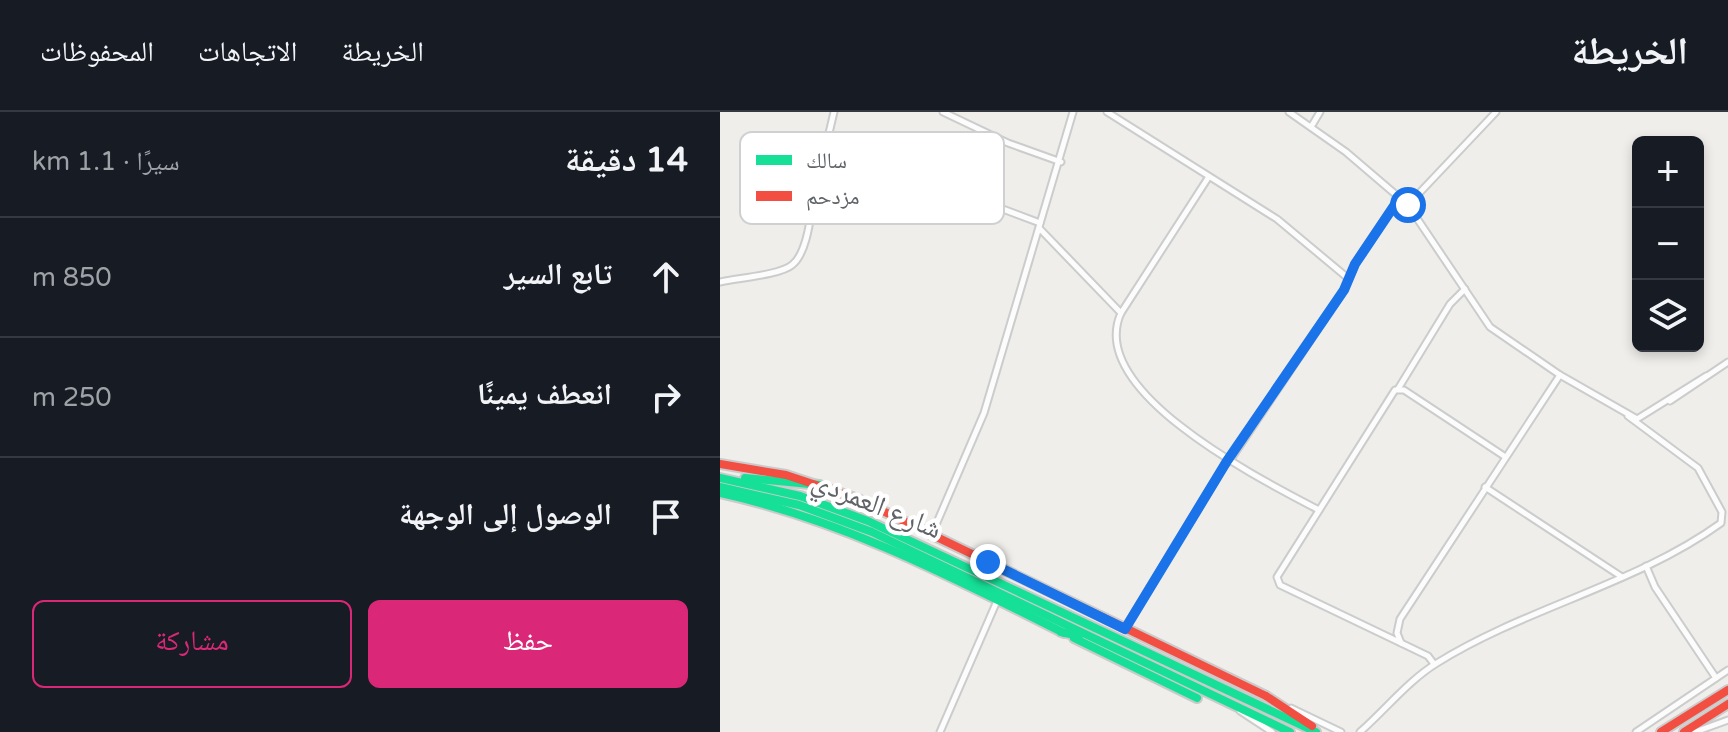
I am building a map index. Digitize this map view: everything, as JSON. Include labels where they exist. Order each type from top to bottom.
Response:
[{"type":"main road","points":[[720,464],[786,475],[820,485],[931,530],[937,538],[1266,696],[1317,732]]},
{"type":"main road","points":[[722,481],[820,485]]},
{"type":"main road","name":"شارع العمردي","points":[[722,481],[854,525],[1290,732]]},
{"type":"main road","name":"شارع العمردي","points":[[722,481],[800,496],[882,527],[1317,732]]},
{"type":"main road","points":[[720,493],[824,521],[1197,698]]},
{"type":"main road","points":[[1061,632],[1126,653]]},
{"type":"main road","points":[[1661,732],[1728,690]]},
{"type":"main road","points":[[1684,732],[1728,704]]},
{"type":"street","points":[[829,132],[834,112]]},
{"type":"street","points":[[943,112],[983,132]]},
{"type":"street","points":[[931,530],[979,428],[1061,162],[1073,112]]},
{"type":"street","points":[[1107,112],[1277,219],[1349,279]]},
{"type":"street","points":[[1289,112],[1408,205],[1490,327],[1628,416],[1698,468],[1723,517],[1721,523],[1686,546],[1622,577],[1545,608],[1434,664],[1360,732]]},
{"type":"street","points":[[1311,127],[1320,112]]},
{"type":"street","points":[[1408,205],[1496,112]]},
{"type":"street","points":[[1004,141],[1061,162]]},
{"type":"street","points":[[1208,178],[1121,313],[1114,339],[1122,365],[1159,405],[1228,462],[1319,510]]},
{"type":"street","points":[[1125,629],[1228,462],[1400,197]]},
{"type":"street","points":[[1004,212],[1040,226],[1121,313]]},
{"type":"street","points":[[720,282],[786,268],[796,261],[806,224]]},
{"type":"street","points":[[1434,664],[1428,656],[1277,582],[1450,304],[1465,289]]},
{"type":"street","points":[[1628,416],[1643,418],[1728,362]]},
{"type":"street","points":[[1401,643],[1397,628],[1405,609],[1560,375]]},
{"type":"street","points":[[1398,389],[1504,456]]},
{"type":"street","points":[[1643,418],[1645,430]]},
{"type":"street","points":[[1485,487],[1622,577]]},
{"type":"street","points":[[1646,566],[1655,587],[1716,678]]},
{"type":"street","points":[[940,732],[997,601]]},
{"type":"street","points":[[1636,732],[1728,670]]},
{"type":"street","points":[[1266,696],[1341,732]]},
{"type":"street","points":[[1227,701],[1272,732]]},
{"type":"street","points":[[1695,732],[1728,720]]},
{"type":"traffic: fast","points":[[720,478],[800,496],[868,521],[1316,732]]},
{"type":"traffic: fast","points":[[745,478],[820,485]]},
{"type":"traffic: fast","points":[[720,487],[799,505],[872,532],[1290,732]]},
{"type":"traffic: fast","points":[[720,493],[766,504],[853,534],[938,571],[1064,633]]},
{"type":"traffic: fast","points":[[1061,632],[1079,636]]},
{"type":"traffic: fast","points":[[1074,638],[1197,698]]},
{"type":"traffic: jam","points":[[720,464],[786,475],[858,499],[1266,696]]},
{"type":"traffic: jam","points":[[1661,732],[1728,690]]},
{"type":"traffic: jam","points":[[1266,696],[1312,726]]},
{"type":"traffic: jam","points":[[1684,732],[1728,704]]},
{"type":"route","points":[[988,562],[1125,629],[1227,461],[1344,290],[1358,259],[1400,197],[1408,205]]}]
